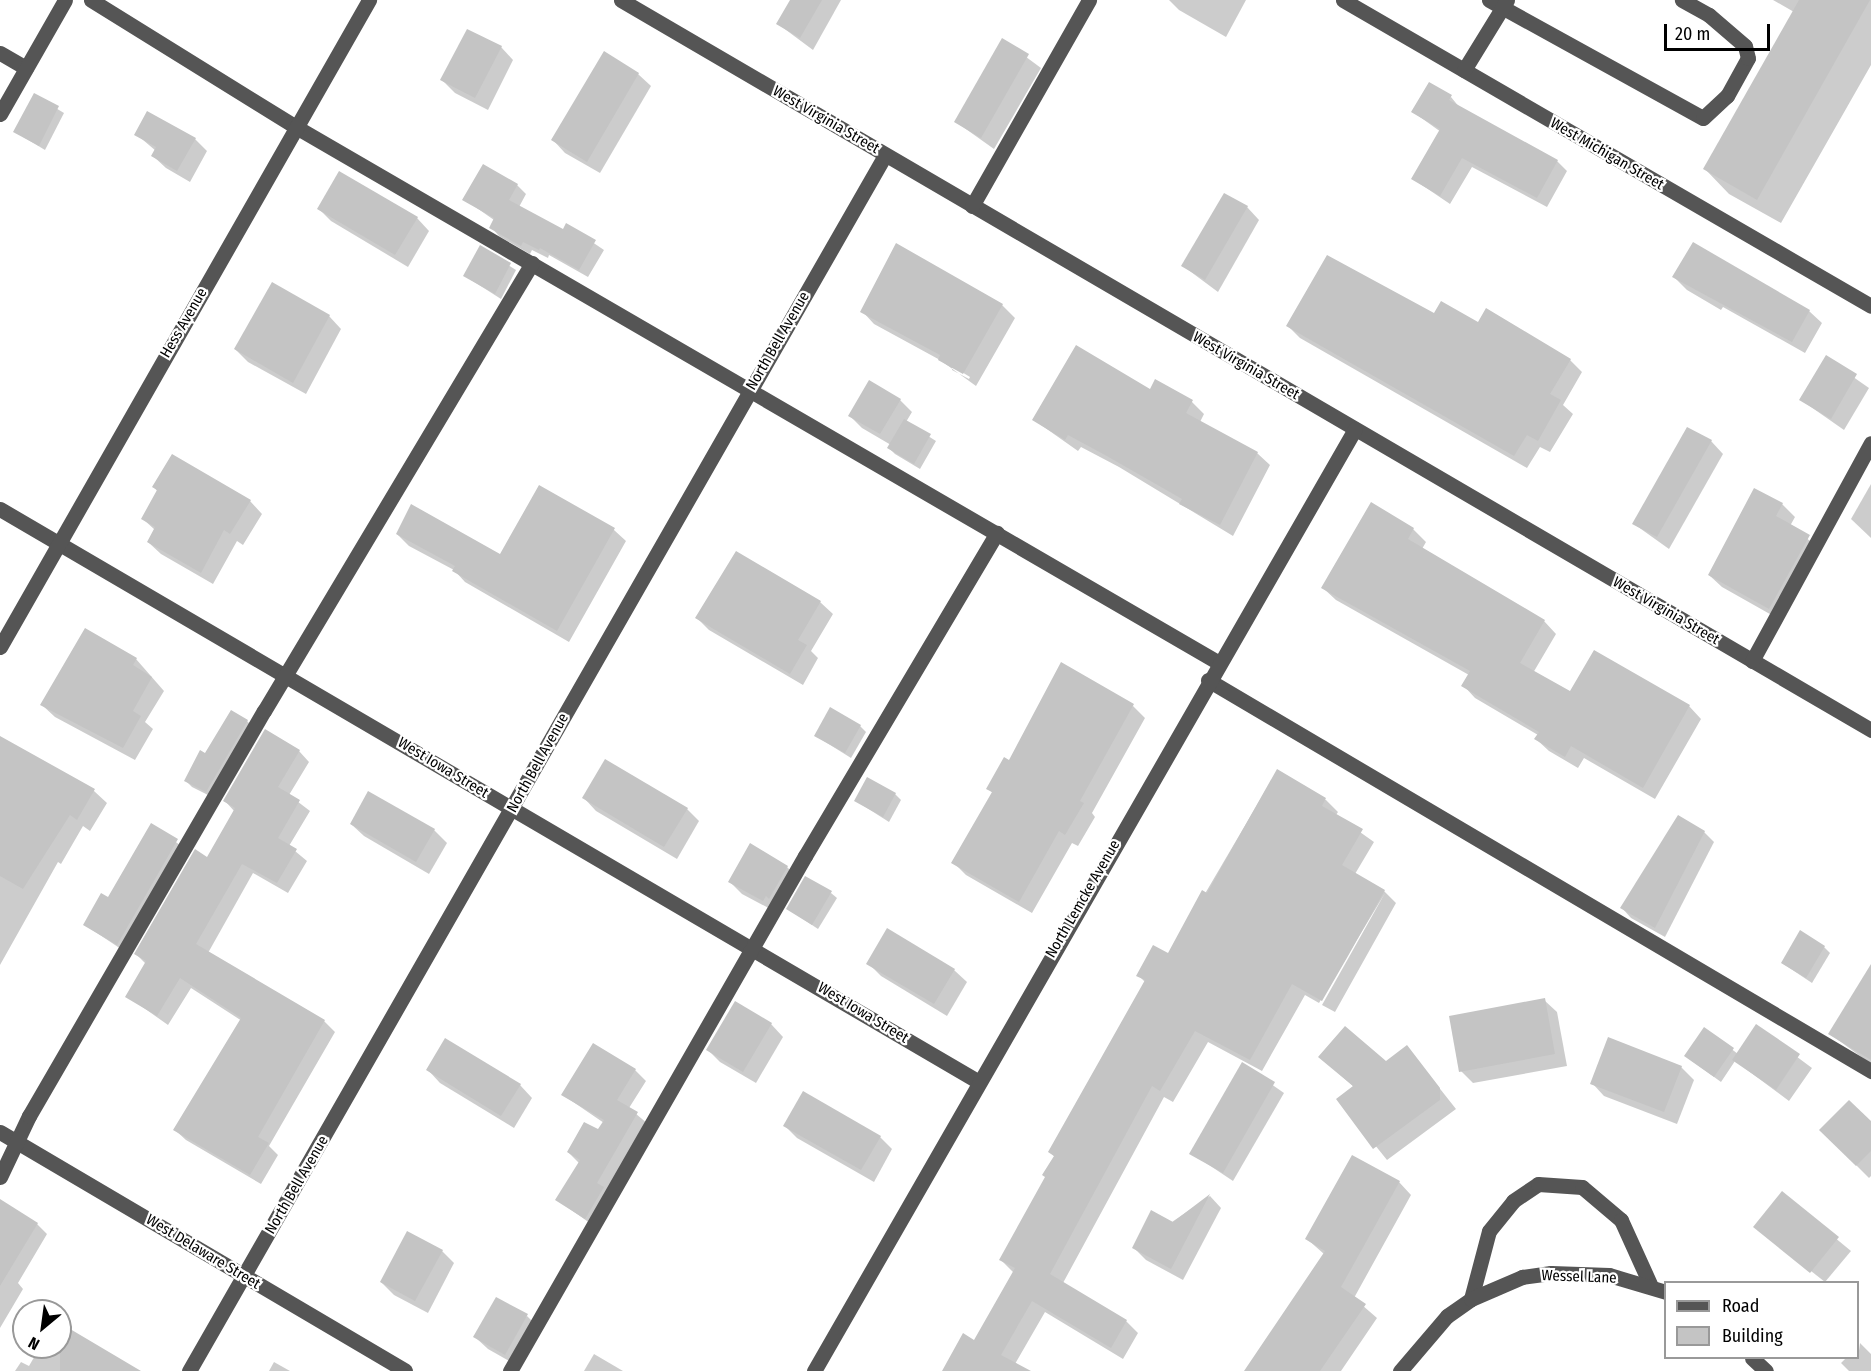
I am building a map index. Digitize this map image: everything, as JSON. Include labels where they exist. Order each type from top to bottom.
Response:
[{"type":"street","points":[[0,114],[64,0]]},
{"type":"street","points":[[91,0],[296,127],[1219,663]]},
{"type":"street","name":"Hess Avenue","points":[[0,647],[369,0]]},
{"type":"street","name":"West Virginia Street","points":[[621,0],[1871,730]]},
{"type":"street","points":[[972,206],[1089,0]]},
{"type":"street","name":"West Michigan Street","points":[[1343,0],[1871,306]]},
{"type":"street","points":[[1464,70],[1499,2],[1703,118],[1726,96],[1748,58],[1745,46],[1709,15],[1682,0]]},
{"type":"street","points":[[0,53],[26,68]]},
{"type":"street","name":"North Bell Avenue","points":[[189,1371],[885,155]]},
{"type":"street","points":[[0,1177],[19,1144],[29,1116],[532,264]]},
{"type":"street","name":"North Lemcke Avenue","points":[[814,1371],[1208,680],[1355,429]]},
{"type":"street","points":[[1752,661],[1871,443]]},
{"type":"street","name":"West Iowa Street","points":[[0,510],[979,1082]]},
{"type":"street","points":[[510,1371],[997,533]]},
{"type":"street","points":[[1208,680],[1871,1071]]},
{"type":"street","name":"West Delaware Street","points":[[0,1132],[405,1371]]},
{"type":"street","points":[[1471,1299],[1489,1231],[1513,1201],[1538,1184],[1582,1187],[1621,1220],[1650,1284],[1664,1291]]},
{"type":"street","name":"Wessel Lane","points":[[1400,1371],[1447,1316],[1471,1299],[1514,1280],[1551,1273],[1609,1275],[1650,1284]]},
{"type":"street","points":[[1753,1359],[1766,1371]]},
{"type":"building","points":[[790,0],[822,0],[800,38],[776,24]]},
{"type":"building","points":[[1799,0],[1870,0],[1757,200],[1703,169]]},
{"type":"building","points":[[467,29],[502,46],[475,98],[440,80]]},
{"type":"building","points":[[1002,38],[1029,54],[981,138],[954,122]]},
{"type":"building","points":[[604,51],[639,73],[587,162],[551,140]]},
{"type":"building","points":[[1429,82],[1452,95],[1449,100],[1558,160],[1537,198],[1462,158],[1440,196],[1411,179],[1440,129],[1411,112]]},
{"type":"building","points":[[34,93],[59,106],[39,146],[13,132]]},
{"type":"building","points":[[147,111],[196,138],[177,171],[151,156],[156,147],[134,135]]},
{"type":"building","points":[[483,164],[518,184],[509,200],[563,229],[566,223],[596,240],[579,270],[540,248],[539,250],[523,242],[521,246],[489,228],[494,218],[462,200]]},
{"type":"building","points":[[339,171],[418,217],[395,255],[317,209]]},
{"type":"building","points":[[1224,193],[1248,206],[1205,280],[1181,266]]},
{"type":"building","points":[[1693,242],[1810,310],[1792,342],[1672,277]]},
{"type":"building","points":[[896,243],[1003,304],[963,374],[938,360],[940,355],[860,312]]},
{"type":"building","points":[[480,245],[511,263],[495,294],[463,276]]},
{"type":"building","points":[[1327,255],[1434,313],[1441,301],[1478,322],[1486,308],[1571,359],[1550,394],[1561,400],[1538,441],[1527,435],[1514,456],[1286,326]]},
{"type":"building","points":[[272,282],[330,315],[293,383],[234,349]]},
{"type":"building","points":[[1076,345],[1150,389],[1155,379],[1193,400],[1186,413],[1258,452],[1220,525],[1179,504],[1182,499],[1105,455],[1068,435],[1065,440],[1032,420]]},
{"type":"building","points":[[1826,355],[1857,374],[1831,419],[1799,400]]},
{"type":"building","points":[[869,380],[901,399],[880,434],[848,416]]},
{"type":"building","points":[[904,419],[931,434],[914,464],[887,448]]},
{"type":"building","points":[[1687,427],[1712,440],[1657,537],[1632,524]]},
{"type":"building","points":[[172,454],[251,500],[230,534],[224,530],[201,573],[147,542],[155,527],[141,519],[157,490],[152,487]]},
{"type":"building","points":[[539,485],[615,528],[557,631],[452,571],[455,566],[396,534],[411,504],[500,554]]},
{"type":"building","points":[[1754,488],[1783,503],[1776,516],[1810,535],[1769,609],[1708,575]]},
{"type":"building","points":[[1371,502],[1414,528],[1408,539],[1545,620],[1520,663],[1570,691],[1594,650],[1690,705],[1643,788],[1571,746],[1565,757],[1534,739],[1539,732],[1461,686],[1470,671],[1321,588]]},
{"type":"building","points":[[736,551],[821,601],[798,640],[807,645],[790,674],[695,618]]},
{"type":"building","points":[[85,628],[137,658],[133,665],[152,677],[133,711],[141,716],[123,748],[40,705]]},
{"type":"building","points":[[1061,662],[1134,704],[1080,801],[1084,803],[1065,835],[1059,831],[1019,902],[951,863],[992,792],[986,789],[1004,757],[1009,760]]},
{"type":"building","points":[[830,707],[861,725],[845,753],[814,736]]},
{"type":"building","points":[[231,710],[248,720],[206,792],[184,781],[200,750],[205,753]]},
{"type":"building","points":[[265,729],[300,750],[278,787],[300,800],[278,838],[297,849],[277,883],[242,864],[196,944],[325,1020],[258,1137],[269,1143],[250,1175],[173,1130],[241,1018],[180,978],[157,1016],[125,997],[146,961],[134,954],[195,849],[207,857],[235,808],[223,801]]},
{"type":"building","points":[[0,736],[95,789],[77,820],[70,815],[23,889],[0,876]]},
{"type":"building","points":[[605,759],[688,808],[664,847],[582,798]]},
{"type":"building","points":[[1277,769],[1326,798],[1322,806],[1363,829],[1342,865],[1385,890],[1322,1001],[1292,984],[1250,1060],[1195,1031],[1160,1091],[1152,1086],[1050,1274],[1127,1320],[1111,1348],[1032,1301],[1001,1355],[1031,1371],[942,1371],[963,1333],[974,1340],[1015,1268],[999,1260],[1045,1177],[1042,1175],[1054,1156],[1048,1152],[1145,980],[1136,976],[1153,945],[1168,953],[1202,890],[1207,893]]},
{"type":"building","points":[[867,777],[896,793],[883,817],[854,801]]},
{"type":"building","points":[[368,791],[435,829],[416,862],[350,824]]},
{"type":"building","points":[[1678,815],[1705,831],[1655,928],[1620,908]]},
{"type":"building","points":[[151,823],[178,839],[117,945],[83,925],[101,893],[108,897]]},
{"type":"building","points":[[750,843],[788,866],[769,899],[766,896],[763,901],[728,882]]},
{"type":"building","points":[[805,876],[832,891],[812,925],[786,909]]},
{"type":"building","points":[[887,928],[955,969],[934,1004],[866,964]]},
{"type":"building","points":[[1800,930],[1825,946],[1806,978],[1781,963]]},
{"type":"building","points":[[1871,964],[1871,1060],[1828,1034]]},
{"type":"building","points":[[1545,998],[1555,1054],[1459,1072],[1449,1016]]},
{"type":"building","points":[[735,1001],[772,1023],[743,1072],[706,1050]]},
{"type":"building","points":[[1756,1024],[1800,1054],[1776,1090],[1732,1060]]},
{"type":"building","points":[[1345,1026],[1386,1061],[1407,1045],[1440,1088],[1440,1100],[1373,1149],[1336,1099],[1353,1086],[1318,1057]]},
{"type":"building","points":[[1704,1027],[1734,1048],[1714,1077],[1684,1056]]},
{"type":"building","points":[[1608,1037],[1682,1066],[1664,1112],[1590,1084]]},
{"type":"building","points":[[445,1038],[521,1084],[501,1116],[426,1070]]},
{"type":"building","points":[[593,1043],[636,1069],[617,1100],[638,1112],[597,1183],[604,1187],[585,1219],[555,1200],[580,1160],[567,1152],[584,1122],[598,1129],[604,1120],[561,1095]]},
{"type":"building","points":[[1242,1062],[1275,1082],[1223,1173],[1189,1154]]},
{"type":"building","points":[[803,1091],[881,1136],[861,1170],[783,1126]]},
{"type":"building","points":[[1849,1100],[1871,1121],[1871,1151],[1856,1166],[1819,1130]]},
{"type":"building","points":[[1352,1155],[1400,1181],[1341,1287],[1366,1304],[1320,1371],[1244,1371],[1325,1251],[1305,1239]]},
{"type":"building","points":[[1782,1191],[1839,1237],[1810,1273],[1753,1227]]},
{"type":"building","points":[[1210,1194],[1171,1269],[1132,1248],[1151,1210],[1173,1222]]},
{"type":"building","points":[[0,1199],[38,1223],[0,1286]]},
{"type":"building","points":[[407,1231],[443,1250],[415,1301],[380,1282]]},
{"type":"building","points":[[496,1297],[528,1314],[505,1355],[473,1337]]},
{"type":"building","points":[[72,1330],[141,1371],[60,1371],[60,1359],[72,1359]]}]
